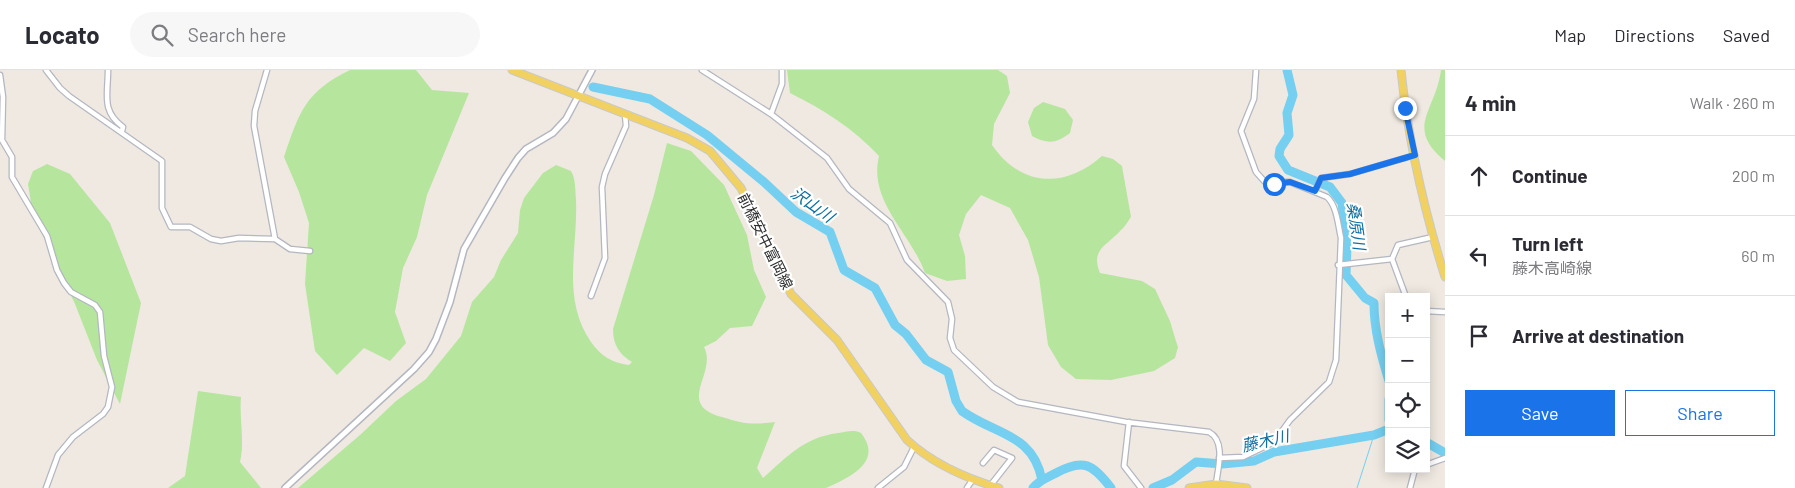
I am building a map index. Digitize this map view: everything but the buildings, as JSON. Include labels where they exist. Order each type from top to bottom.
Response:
[{"type":"main road","name":"前橋安中富岡線","points":[[512,70],[687,138],[716,157],[741,188],[791,294],[837,340],[907,440],[937,463],[990,486],[999,488]]},
{"type":"main road","points":[[1401,70],[1405,108],[1433,237],[1445,277]]},
{"type":"main road","points":[[1189,488],[1216,484],[1248,488]]},
{"type":"street","points":[[46,70],[64,92],[162,161],[162,208],[171,227],[190,227],[211,239],[222,241],[239,238],[275,239],[290,249],[310,250]]},
{"type":"street","points":[[108,70],[108,113],[122,127],[122,132]]},
{"type":"street","points":[[267,70],[255,111],[254,135],[264,172],[270,218],[275,239]]},
{"type":"street","points":[[285,488],[414,369],[429,352],[450,302],[464,249],[505,178],[526,149],[560,127],[592,70]]},
{"type":"street","points":[[702,70],[771,114],[826,158],[849,189],[890,223],[907,260],[948,302],[952,320],[952,345],[963,361],[993,387],[1018,402],[1129,422],[1209,432],[1218,440],[1219,459],[1216,484]]},
{"type":"street","points":[[771,114],[782,84],[782,70]]},
{"type":"street","points":[[1219,459],[1243,457],[1274,442],[1290,420],[1329,382],[1336,360],[1338,265],[1341,238],[1331,201],[1315,191],[1290,182],[1265,182],[1256,172],[1241,134],[1244,119],[1254,99],[1256,70]]},
{"type":"street","points":[[0,75],[3,97],[2,140],[12,157],[12,177],[47,236],[56,270],[64,283],[71,292],[95,305],[100,312],[104,356],[112,387],[108,407],[104,414],[73,436],[58,455],[46,488]]},
{"type":"street","points":[[591,296],[605,258],[602,187],[605,174],[626,126],[625,114]]},
{"type":"street","points":[[1315,191],[1321,178],[1350,174],[1415,155]]},
{"type":"street","points":[[1405,293],[1392,259],[1398,244],[1433,237]]},
{"type":"street","points":[[1338,265],[1392,259]]},
{"type":"street","points":[[1430,311],[1445,312]]},
{"type":"street","points":[[1129,422],[1124,466],[1141,488]]},
{"type":"street","points":[[878,488],[904,467],[914,447]]},
{"type":"street","points":[[983,463],[994,450],[1012,458],[990,486]]},
{"type":"street","points":[[1430,464],[1444,459]]},
{"type":"street","points":[[1410,488],[1414,473]]},
{"type":"street","points":[[967,488],[973,479]]},
{"type":"green space","points":[[350,70],[416,70],[432,90],[469,93],[427,195],[417,237],[403,268],[395,312],[406,343],[390,361],[364,348],[337,375],[315,351],[305,284],[309,223],[299,192],[284,157],[294,127],[306,104],[323,86]]},
{"type":"green space","points":[[787,70],[998,70],[1007,76],[1010,93],[994,124],[992,145],[1016,169],[1030,176],[1044,179],[1059,178],[1073,174],[1088,167],[1102,156],[1113,159],[1122,166],[1131,217],[1122,229],[1102,248],[1097,258],[1097,265],[1100,273],[1142,281],[1155,289],[1170,321],[1178,347],[1175,358],[1154,371],[1111,380],[1076,379],[1061,367],[1048,345],[1039,277],[1028,240],[1010,208],[981,195],[966,214],[959,235],[965,256],[966,279],[947,281],[925,273],[919,258],[885,203],[877,173],[879,156],[838,120],[790,93]]},
{"type":"green space","points":[[1441,70],[1445,70],[1445,161],[1433,149],[1426,138],[1424,128]]},
{"type":"green space","points":[[1043,102],[1065,109],[1073,120],[1070,133],[1056,141],[1051,142],[1032,136],[1028,122],[1034,108]]},
{"type":"green space","points":[[667,143],[691,151],[724,185],[747,235],[754,270],[766,297],[752,326],[730,328],[716,341],[704,347],[707,357],[700,387],[699,396],[701,404],[708,411],[736,421],[753,424],[775,422],[757,468],[763,478],[788,455],[805,444],[826,435],[850,431],[861,433],[867,443],[866,461],[861,468],[826,488],[298,488],[360,435],[396,401],[426,379],[461,336],[472,302],[494,277],[501,260],[518,233],[520,210],[524,198],[543,173],[556,165],[571,171],[575,181],[576,219],[573,273],[576,308],[582,325],[591,342],[603,355],[617,363],[629,365],[632,362],[618,348],[614,340],[613,329],[654,195]]},
{"type":"green space","points":[[47,164],[70,174],[110,223],[141,303],[120,404],[97,360],[75,304],[33,215],[28,184],[33,171]]},
{"type":"green space","points":[[198,391],[241,397],[242,446],[240,462],[261,488],[168,488],[185,476]]},
{"type":"waterway","name":"桑原川","points":[[1287,70],[1293,95],[1287,113],[1289,135],[1280,149],[1279,156],[1288,170],[1330,187],[1342,203],[1347,245],[1346,275],[1365,298],[1374,303],[1377,333],[1385,366]]},
{"type":"waterway","name":"沢山川","points":[[593,87],[650,99],[707,135],[764,182],[796,212],[830,232],[844,270],[875,288],[895,325],[906,334],[926,360],[948,372],[956,401],[962,411],[1021,444],[1030,453],[1037,465],[1042,480]]},
{"type":"waterway","name":"藤木川","points":[[1153,488],[1172,480],[1196,462],[1222,464],[1254,461],[1274,452],[1374,435],[1385,431]]},
{"type":"waterway","points":[[1357,488],[1374,435]]},
{"type":"waterway","name":"藤木川","points":[[1430,444],[1445,453]]},
{"type":"waterway","name":"藤木川","points":[[1033,488],[1041,481],[1065,468],[1081,465],[1087,466],[1099,473],[1111,488]]},
{"type":"route","points":[[1274,184],[1290,182],[1315,191],[1321,178],[1350,174],[1415,155],[1405,108]]}]
